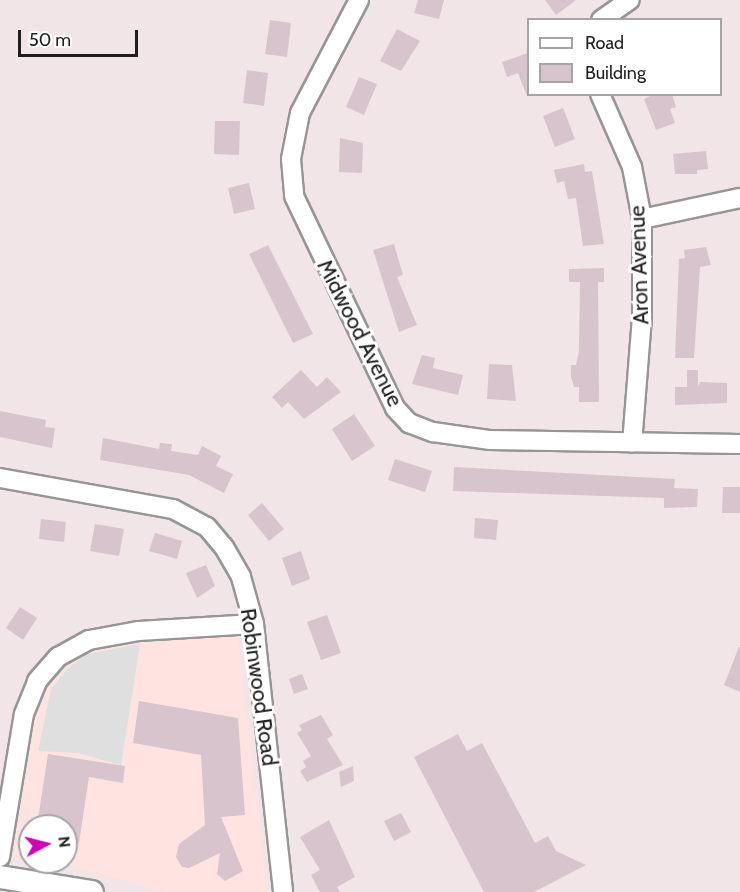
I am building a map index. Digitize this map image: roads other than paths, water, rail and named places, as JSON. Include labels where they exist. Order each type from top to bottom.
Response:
[{"type":"street","name":"Midwood Avenue","points":[[359,0],[300,113],[291,159],[294,196],[395,408],[409,423],[433,432],[490,440],[740,444]]},
{"type":"street","points":[[604,18],[630,0]]},
{"type":"street","name":"Aron Avenue","points":[[601,96],[632,167],[642,219],[642,317],[632,444]]},
{"type":"street","points":[[642,219],[740,198]]},
{"type":"street","name":"Robinwood Road","points":[[0,478],[172,509],[207,527],[241,577],[254,624],[283,892]]},
{"type":"street","points":[[0,857],[24,714],[37,681],[58,657],[89,640],[139,631],[254,624]]},
{"type":"street","points":[[0,877],[92,892]]}]
